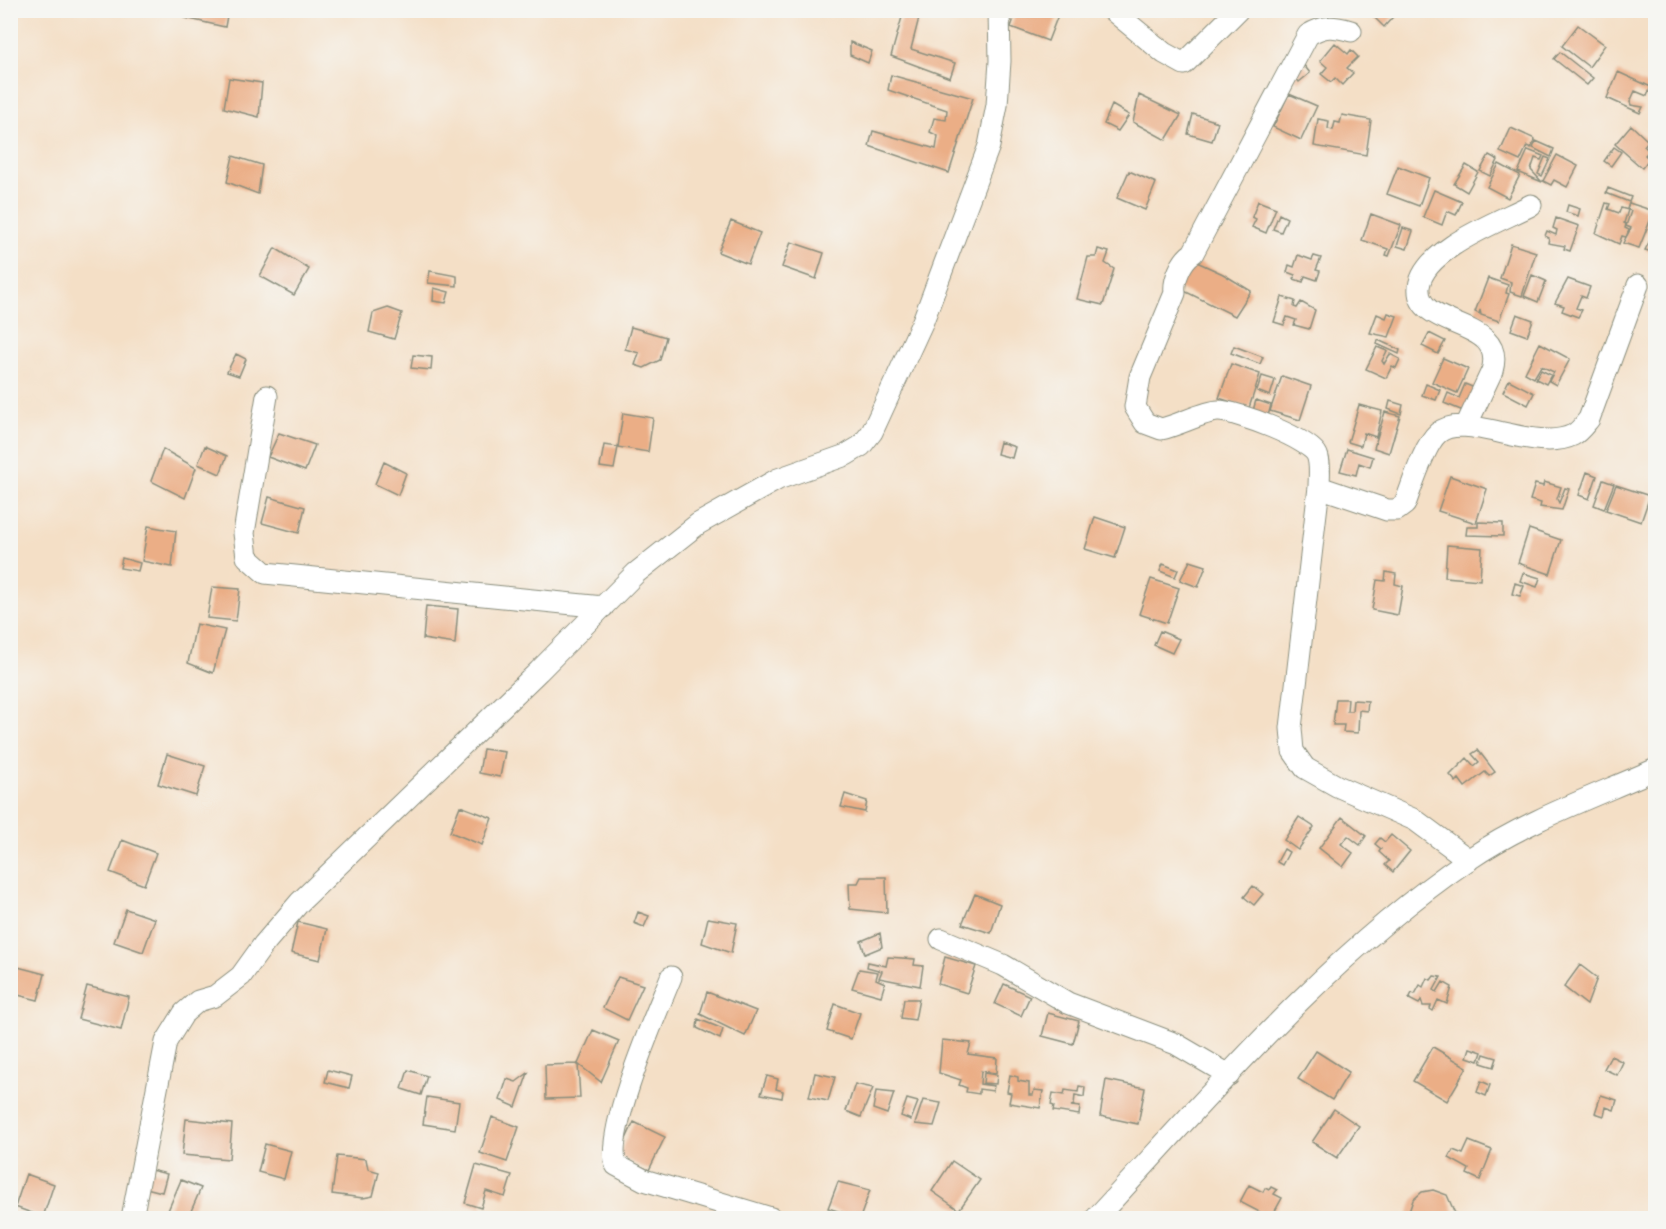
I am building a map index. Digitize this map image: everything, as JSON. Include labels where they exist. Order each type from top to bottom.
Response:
[{"type":"street","points":[[132,1218],[166,1041],[184,1013],[198,1001],[215,996],[241,976],[264,944],[300,902],[636,573],[698,524],[778,479],[846,455],[861,446],[872,432],[923,321],[989,146],[997,105],[1000,60],[999,10]]},
{"type":"street","points":[[1112,10],[1164,53],[1184,64],[1238,10]]},
{"type":"street","points":[[1351,31],[1330,25],[1319,28],[1308,35],[1193,253],[1186,257],[1174,286],[1175,293],[1136,395],[1136,407],[1140,416],[1153,427],[1161,429],[1216,411],[1249,419],[1299,439],[1317,455],[1319,487],[1291,728],[1296,759],[1317,776],[1415,820],[1469,860]]},
{"type":"street","points":[[1466,426],[1492,371],[1494,364],[1492,350],[1483,337],[1426,309],[1419,297],[1419,283],[1432,261],[1447,250],[1531,206]]},
{"type":"street","points":[[1319,487],[1387,510],[1397,510],[1405,504],[1437,433],[1452,427],[1466,426],[1539,441],[1551,441],[1575,435],[1589,419],[1638,285]]},
{"type":"street","points":[[267,396],[244,533],[247,557],[265,573],[603,607]]},
{"type":"street","points":[[1096,1218],[1229,1075],[1330,974],[1408,906],[1469,860],[1552,815],[1656,769]]},
{"type":"street","points":[[941,939],[1003,965],[1068,1003],[1176,1044],[1229,1075]]},
{"type":"street","points":[[670,977],[622,1112],[614,1141],[616,1165],[634,1176],[771,1218]]},
{"type":"building","points":[[186,10],[228,10],[225,27],[185,18]]},
{"type":"building","points":[[904,10],[921,10],[911,49],[955,63],[950,78],[891,56]]},
{"type":"building","points":[[1017,10],[1060,10],[1048,41],[1011,27]]},
{"type":"building","points":[[1367,10],[1399,10],[1384,27]]},
{"type":"building","points":[[1578,25],[1605,45],[1589,67],[1562,46]]},
{"type":"building","points":[[850,42],[872,51],[868,63],[850,55]]},
{"type":"building","points":[[1335,43],[1348,54],[1351,50],[1358,57],[1347,68],[1353,73],[1342,85],[1335,78],[1331,82],[1321,74],[1327,67],[1320,61]]},
{"type":"building","points":[[1560,52],[1593,78],[1587,85],[1554,59]]},
{"type":"building","points":[[1303,64],[1310,73],[1299,82],[1292,73]]},
{"type":"building","points":[[1618,72],[1651,87],[1647,96],[1635,91],[1630,102],[1631,105],[1643,107],[1640,113],[1607,98]]},
{"type":"building","points":[[891,75],[973,98],[949,173],[869,146],[873,131],[936,149],[938,136],[930,132],[934,118],[946,120],[947,110],[888,90]]},
{"type":"building","points":[[229,78],[262,83],[259,117],[224,108]]},
{"type":"building","points":[[1289,94],[1317,106],[1301,140],[1273,127]]},
{"type":"building","points":[[1139,95],[1181,115],[1166,140],[1133,122]]},
{"type":"building","points":[[1112,105],[1129,115],[1118,131],[1104,124]]},
{"type":"building","points":[[1193,114],[1218,122],[1212,141],[1188,134]]},
{"type":"building","points":[[1342,115],[1371,120],[1366,155],[1314,146],[1318,119],[1329,121],[1328,129],[1333,130],[1335,122],[1340,123]]},
{"type":"building","points":[[1631,125],[1648,141],[1644,146],[1649,151],[1645,155],[1649,159],[1642,168],[1615,144]]},
{"type":"building","points":[[1511,128],[1535,139],[1531,148],[1527,146],[1520,161],[1500,152]]},
{"type":"building","points":[[1656,138],[1656,154],[1651,158],[1647,155],[1651,151],[1647,147]]},
{"type":"building","points":[[1536,141],[1554,149],[1551,157],[1533,148]]},
{"type":"building","points":[[1614,147],[1621,152],[1611,166],[1604,161]]},
{"type":"building","points":[[1528,150],[1543,156],[1541,160],[1535,158],[1531,170],[1542,182],[1518,172]]},
{"type":"building","points":[[1489,155],[1498,160],[1490,176],[1480,171]]},
{"type":"building","points":[[1557,155],[1578,166],[1567,187],[1554,180],[1551,185],[1543,181]]},
{"type":"building","points":[[233,156],[262,165],[258,194],[227,182]]},
{"type":"building","points":[[1545,157],[1550,159],[1542,176],[1538,174]]},
{"type":"building","points":[[1499,164],[1520,175],[1508,198],[1487,187]]},
{"type":"building","points":[[1466,165],[1478,172],[1467,192],[1454,184]]},
{"type":"building","points":[[1398,166],[1429,178],[1419,206],[1387,194]]},
{"type":"building","points":[[1129,171],[1156,183],[1145,210],[1117,198]]},
{"type":"building","points":[[1608,188],[1631,197],[1629,202],[1606,193]]},
{"type":"building","points":[[1434,190],[1462,202],[1456,215],[1447,211],[1442,225],[1423,217]]},
{"type":"building","points":[[1258,201],[1276,208],[1266,233],[1252,227],[1256,219],[1252,217]]},
{"type":"building","points":[[1606,203],[1610,204],[1608,209],[1619,213],[1621,208],[1628,210],[1624,223],[1625,228],[1629,230],[1626,237],[1622,236],[1619,244],[1596,233]]},
{"type":"building","points":[[1629,203],[1654,211],[1639,248],[1623,243],[1631,228],[1626,226],[1631,211],[1627,209]]},
{"type":"building","points":[[1568,205],[1580,209],[1578,216],[1566,212]]},
{"type":"building","points":[[1279,214],[1287,218],[1281,232],[1273,229]]},
{"type":"building","points":[[1371,214],[1401,225],[1389,256],[1386,255],[1388,249],[1362,240]]},
{"type":"building","points":[[1556,218],[1579,226],[1570,251],[1564,249],[1565,246],[1548,243],[1549,238],[1545,236],[1547,231],[1556,235],[1557,230],[1553,228]]},
{"type":"building","points":[[731,221],[760,233],[748,264],[718,252]]},
{"type":"building","points":[[1403,228],[1413,231],[1407,249],[1397,246]]},
{"type":"building","points":[[1656,229],[1656,253],[1645,250]]},
{"type":"building","points":[[791,242],[824,253],[816,279],[782,267]]},
{"type":"building","points":[[1511,244],[1536,252],[1522,296],[1510,292],[1511,282],[1500,278]]},
{"type":"building","points":[[275,248],[309,269],[294,295],[260,276]]},
{"type":"building","points":[[1098,249],[1109,252],[1105,263],[1114,269],[1103,305],[1077,299],[1088,257],[1096,257]]},
{"type":"building","points":[[1298,255],[1312,260],[1314,256],[1321,258],[1316,270],[1320,271],[1317,280],[1305,276],[1303,282],[1294,279],[1295,275],[1287,272],[1289,265],[1294,267]]},
{"type":"building","points":[[1186,257],[1223,274],[1251,291],[1235,316],[1174,286]]},
{"type":"building","points":[[430,271],[457,276],[457,286],[428,283]]},
{"type":"building","points":[[1532,275],[1546,281],[1538,302],[1524,296]]},
{"type":"building","points":[[1488,278],[1508,285],[1506,293],[1509,294],[1499,321],[1481,315],[1480,310],[1479,314],[1475,312]]},
{"type":"building","points":[[1568,279],[1590,287],[1586,298],[1581,296],[1576,308],[1582,310],[1578,317],[1562,311],[1564,306],[1555,303]]},
{"type":"building","points":[[434,288],[449,292],[446,303],[433,301]]},
{"type":"building","points":[[1282,297],[1295,301],[1294,307],[1297,308],[1301,302],[1315,310],[1309,329],[1294,325],[1296,320],[1287,317],[1284,325],[1274,322]]},
{"type":"building","points":[[388,308],[402,313],[394,339],[369,332],[373,313]]},
{"type":"building","points":[[1388,313],[1397,316],[1389,337],[1370,333],[1377,314],[1386,318]]},
{"type":"building","points":[[1517,314],[1533,320],[1527,336],[1511,330]]},
{"type":"building","points":[[631,327],[666,337],[660,360],[644,368],[635,365],[639,353],[625,349]]},
{"type":"building","points":[[1429,333],[1445,341],[1438,354],[1422,346]]},
{"type":"building","points":[[1378,340],[1400,350],[1399,354],[1377,344]]},
{"type":"building","points":[[1540,343],[1570,359],[1556,385],[1549,381],[1554,372],[1541,366],[1534,378],[1525,373]]},
{"type":"building","points":[[1234,346],[1263,357],[1260,364],[1231,353]]},
{"type":"building","points":[[1377,347],[1387,351],[1382,361],[1384,364],[1390,354],[1400,359],[1396,368],[1392,366],[1386,378],[1366,369]]},
{"type":"building","points":[[236,354],[246,359],[239,376],[227,372]]},
{"type":"building","points":[[413,355],[432,357],[431,370],[411,368]]},
{"type":"building","points":[[1443,358],[1468,369],[1457,393],[1432,382]]},
{"type":"building","points":[[1231,364],[1260,374],[1249,408],[1219,398]]},
{"type":"building","points":[[1541,370],[1551,375],[1546,384],[1536,379]]},
{"type":"building","points":[[1262,376],[1275,380],[1270,396],[1257,391]]},
{"type":"building","points":[[1282,376],[1311,386],[1300,420],[1270,411]]},
{"type":"building","points":[[1509,380],[1534,393],[1528,405],[1503,392]]},
{"type":"building","points":[[1426,384],[1440,390],[1436,400],[1422,395]]},
{"type":"building","points":[[1465,384],[1477,389],[1468,413],[1444,403],[1448,393],[1459,398]]},
{"type":"building","points":[[1256,400],[1271,405],[1266,423],[1251,418]]},
{"type":"building","points":[[1390,401],[1403,405],[1401,414],[1388,409]]},
{"type":"building","points":[[1359,405],[1382,411],[1376,437],[1364,433],[1361,446],[1348,442]]},
{"type":"building","points":[[1385,412],[1400,416],[1389,453],[1374,448]]},
{"type":"building","points":[[623,413],[653,418],[648,452],[618,447]]},
{"type":"building","points":[[279,433],[315,445],[305,471],[268,457]]},
{"type":"building","points":[[1000,442],[1015,447],[1012,458],[997,454]]},
{"type":"building","points":[[604,445],[618,447],[614,469],[600,467]]},
{"type":"building","points":[[205,446],[227,456],[220,474],[198,464]]},
{"type":"building","points":[[163,449],[196,468],[185,498],[151,481]]},
{"type":"building","points":[[1347,449],[1373,457],[1370,467],[1359,463],[1356,475],[1340,471]]},
{"type":"building","points":[[384,462],[406,473],[398,495],[375,484]]},
{"type":"building","points":[[1587,472],[1597,476],[1589,499],[1579,495]]},
{"type":"building","points":[[1450,476],[1487,489],[1476,523],[1438,511]]},
{"type":"building","points":[[1603,480],[1614,484],[1604,509],[1594,505]]},
{"type":"building","points":[[1544,482],[1561,487],[1557,499],[1559,503],[1565,488],[1569,489],[1562,510],[1540,507],[1541,503],[1530,500],[1535,484],[1543,486]]},
{"type":"building","points":[[1616,485],[1650,496],[1641,522],[1606,510]]},
{"type":"building","points":[[269,497],[305,507],[299,533],[262,523]]},
{"type":"building","points":[[1095,517],[1125,527],[1115,558],[1085,549]]},
{"type":"building","points":[[1478,522],[1503,523],[1503,536],[1466,535],[1467,527],[1478,527]]},
{"type":"building","points":[[148,526],[176,531],[172,567],[142,561]]},
{"type":"building","points":[[1529,529],[1561,540],[1550,574],[1518,563]]},
{"type":"building","points":[[1447,545],[1482,548],[1480,580],[1445,577]]},
{"type":"building","points":[[122,558],[140,563],[138,571],[120,568]]},
{"type":"building","points":[[1190,561],[1206,566],[1198,587],[1180,580]]},
{"type":"building","points":[[1163,564],[1178,570],[1175,577],[1160,571]]},
{"type":"building","points":[[1386,572],[1396,574],[1395,584],[1403,586],[1398,615],[1372,610],[1377,580],[1385,581]]},
{"type":"building","points":[[1523,573],[1540,578],[1537,587],[1520,581]]},
{"type":"building","points":[[1151,579],[1179,588],[1167,623],[1139,614]]},
{"type":"building","points":[[1515,583],[1524,586],[1520,596],[1512,594]]},
{"type":"building","points":[[212,587],[240,589],[236,621],[207,618]]},
{"type":"building","points":[[426,606],[458,609],[455,644],[423,639]]},
{"type":"building","points":[[196,624],[225,630],[213,673],[188,663]]},
{"type":"building","points":[[1160,631],[1179,639],[1172,653],[1154,645]]},
{"type":"building","points":[[1336,699],[1348,699],[1347,711],[1352,711],[1353,700],[1368,701],[1367,711],[1359,710],[1358,733],[1343,732],[1344,725],[1333,725]]},
{"type":"building","points":[[483,749],[505,752],[500,777],[479,773]]},
{"type":"building","points":[[1478,750],[1495,772],[1489,776],[1485,772],[1465,787],[1459,779],[1456,782],[1450,775],[1467,758],[1474,766],[1479,762],[1472,754]]},
{"type":"building","points":[[167,754],[205,766],[196,796],[158,784]]},
{"type":"building","points":[[845,794],[867,801],[865,812],[841,807]]},
{"type":"building","points":[[460,806],[492,818],[482,845],[450,832]]},
{"type":"building","points":[[1299,817],[1314,827],[1298,850],[1284,840]]},
{"type":"building","points":[[1342,817],[1366,836],[1360,845],[1348,836],[1341,844],[1353,853],[1343,867],[1319,848]]},
{"type":"building","points":[[1391,835],[1410,851],[1393,872],[1385,865],[1389,861],[1379,852],[1381,849],[1375,844],[1380,838],[1385,842]]},
{"type":"building","points":[[122,840],[156,853],[144,885],[110,872]]},
{"type":"building","points":[[1284,849],[1289,852],[1282,865],[1277,862]]},
{"type":"building","points":[[861,877],[886,877],[887,913],[850,909],[849,883],[858,883]]},
{"type":"building","points":[[1253,886],[1263,894],[1254,905],[1244,897]]},
{"type":"building","points":[[975,894],[1000,904],[991,933],[962,924]]},
{"type":"building","points":[[126,909],[155,919],[143,952],[114,942]]},
{"type":"building","points":[[638,912],[649,916],[644,927],[634,923]]},
{"type":"building","points":[[708,918],[737,923],[731,953],[702,943]]},
{"type":"building","points":[[298,922],[327,929],[320,960],[291,953]]},
{"type":"building","points":[[880,933],[882,947],[865,954],[861,941]]},
{"type":"building","points":[[888,957],[915,959],[914,965],[923,966],[920,986],[879,978],[882,971],[867,967],[868,962],[886,966]]},
{"type":"building","points":[[945,957],[976,966],[967,993],[938,984]]},
{"type":"building","points":[[1580,965],[1597,978],[1587,1005],[1564,987]]},
{"type":"building","points":[[14,966],[45,974],[38,1000],[10,993]]},
{"type":"building","points":[[859,969],[878,972],[876,979],[885,983],[881,996],[852,988]]},
{"type":"building","points":[[1434,976],[1441,977],[1434,990],[1437,992],[1443,982],[1452,987],[1447,1004],[1438,1000],[1433,1011],[1430,1009],[1431,1006],[1423,1006],[1421,1000],[1419,1004],[1409,999],[1420,985],[1423,987],[1427,978],[1431,980]]},
{"type":"building","points":[[618,977],[643,985],[627,1020],[603,1008]]},
{"type":"building","points":[[1004,984],[1030,996],[1021,1016],[995,1004]]},
{"type":"building","points":[[87,986],[129,997],[121,1030],[78,1019]]},
{"type":"building","points":[[707,992],[756,1011],[745,1036],[700,1014]]},
{"type":"building","points":[[904,999],[919,999],[915,1020],[901,1018]]},
{"type":"building","points":[[835,1004],[860,1013],[851,1039],[827,1031]]},
{"type":"building","points":[[1048,1013],[1079,1021],[1073,1044],[1042,1036]]},
{"type":"building","points":[[698,1019],[723,1029],[720,1039],[697,1028]]},
{"type":"building","points":[[593,1030],[619,1041],[601,1082],[578,1064]]},
{"type":"building","points":[[942,1040],[971,1043],[968,1054],[997,1058],[996,1073],[981,1071],[980,1084],[994,1086],[993,1091],[979,1089],[979,1094],[966,1092],[967,1088],[959,1085],[961,1080],[939,1073]]},
{"type":"building","points":[[1433,1047],[1467,1067],[1447,1101],[1413,1081]]},
{"type":"building","points":[[1470,1048],[1482,1052],[1479,1061],[1467,1057]]},
{"type":"building","points":[[1316,1051],[1349,1072],[1332,1100],[1298,1079]]},
{"type":"building","points":[[1484,1054],[1497,1058],[1494,1067],[1481,1063]]},
{"type":"building","points":[[1611,1056],[1623,1062],[1617,1075],[1604,1069]]},
{"type":"building","points":[[578,1064],[580,1098],[546,1099],[545,1065]]},
{"type":"building","points":[[328,1070],[352,1076],[349,1088],[325,1082]]},
{"type":"building","points":[[408,1070],[427,1076],[421,1095],[402,1089]]},
{"type":"building","points":[[528,1073],[516,1107],[500,1100],[507,1079],[516,1082]]},
{"type":"building","points":[[815,1073],[835,1077],[828,1101],[809,1097]]},
{"type":"building","points":[[984,1073],[997,1075],[996,1084],[983,1083]]},
{"type":"building","points":[[1010,1075],[1018,1077],[1018,1081],[1029,1083],[1029,1095],[1033,1095],[1034,1090],[1043,1091],[1040,1108],[1009,1103],[1011,1093],[1007,1092]]},
{"type":"building","points":[[767,1076],[778,1079],[776,1089],[783,1091],[782,1098],[761,1094]]},
{"type":"building","points":[[1106,1080],[1145,1088],[1138,1124],[1100,1116]]},
{"type":"building","points":[[1481,1081],[1490,1085],[1486,1096],[1477,1092]]},
{"type":"building","points":[[855,1084],[873,1088],[861,1117],[846,1111]]},
{"type":"building","points":[[1079,1086],[1085,1087],[1084,1097],[1075,1095],[1074,1105],[1071,1106],[1080,1107],[1079,1115],[1053,1111],[1054,1106],[1051,1105],[1053,1093],[1064,1095],[1065,1090],[1078,1092]]},
{"type":"building","points":[[876,1091],[894,1093],[887,1114],[873,1109]]},
{"type":"building","points":[[1601,1095],[1617,1100],[1614,1110],[1606,1107],[1604,1116],[1595,1113]]},
{"type":"building","points":[[427,1097],[459,1102],[455,1129],[423,1124]]},
{"type":"building","points":[[907,1099],[918,1102],[911,1120],[901,1116]]},
{"type":"building","points":[[923,1100],[941,1103],[934,1126],[915,1124]]},
{"type":"building","points":[[1334,1109],[1359,1126],[1337,1158],[1312,1142]]},
{"type":"building","points":[[492,1117],[519,1127],[507,1162],[480,1153]]},
{"type":"building","points":[[186,1119],[232,1124],[229,1159],[182,1155]]},
{"type":"building","points":[[634,1122],[665,1137],[649,1170],[618,1156]]},
{"type":"building","points":[[1469,1141],[1492,1150],[1480,1180],[1467,1174],[1469,1169],[1449,1158],[1453,1150],[1463,1154]]},
{"type":"building","points":[[265,1144],[291,1151],[284,1179],[258,1172]]},
{"type":"building","points":[[337,1156],[366,1159],[368,1169],[379,1172],[373,1196],[363,1198],[332,1194]]},
{"type":"building","points":[[952,1161],[980,1180],[959,1210],[932,1191]]},
{"type":"building","points":[[476,1165],[512,1175],[505,1197],[486,1191],[481,1208],[465,1203]]},
{"type":"building","points":[[151,1170],[167,1174],[162,1192],[146,1188]]},
{"type":"building","points":[[26,1174],[54,1184],[43,1217],[15,1207]]},
{"type":"building","points":[[181,1180],[201,1188],[188,1218],[167,1213]]},
{"type":"building","points":[[838,1182],[870,1190],[860,1218],[828,1208]]},
{"type":"building","points":[[1249,1185],[1263,1192],[1265,1188],[1269,1190],[1271,1187],[1277,1190],[1274,1194],[1282,1198],[1271,1218],[1240,1202]]},
{"type":"building","points":[[1433,1190],[1447,1195],[1457,1218],[1407,1218],[1413,1200],[1422,1192]]}]
